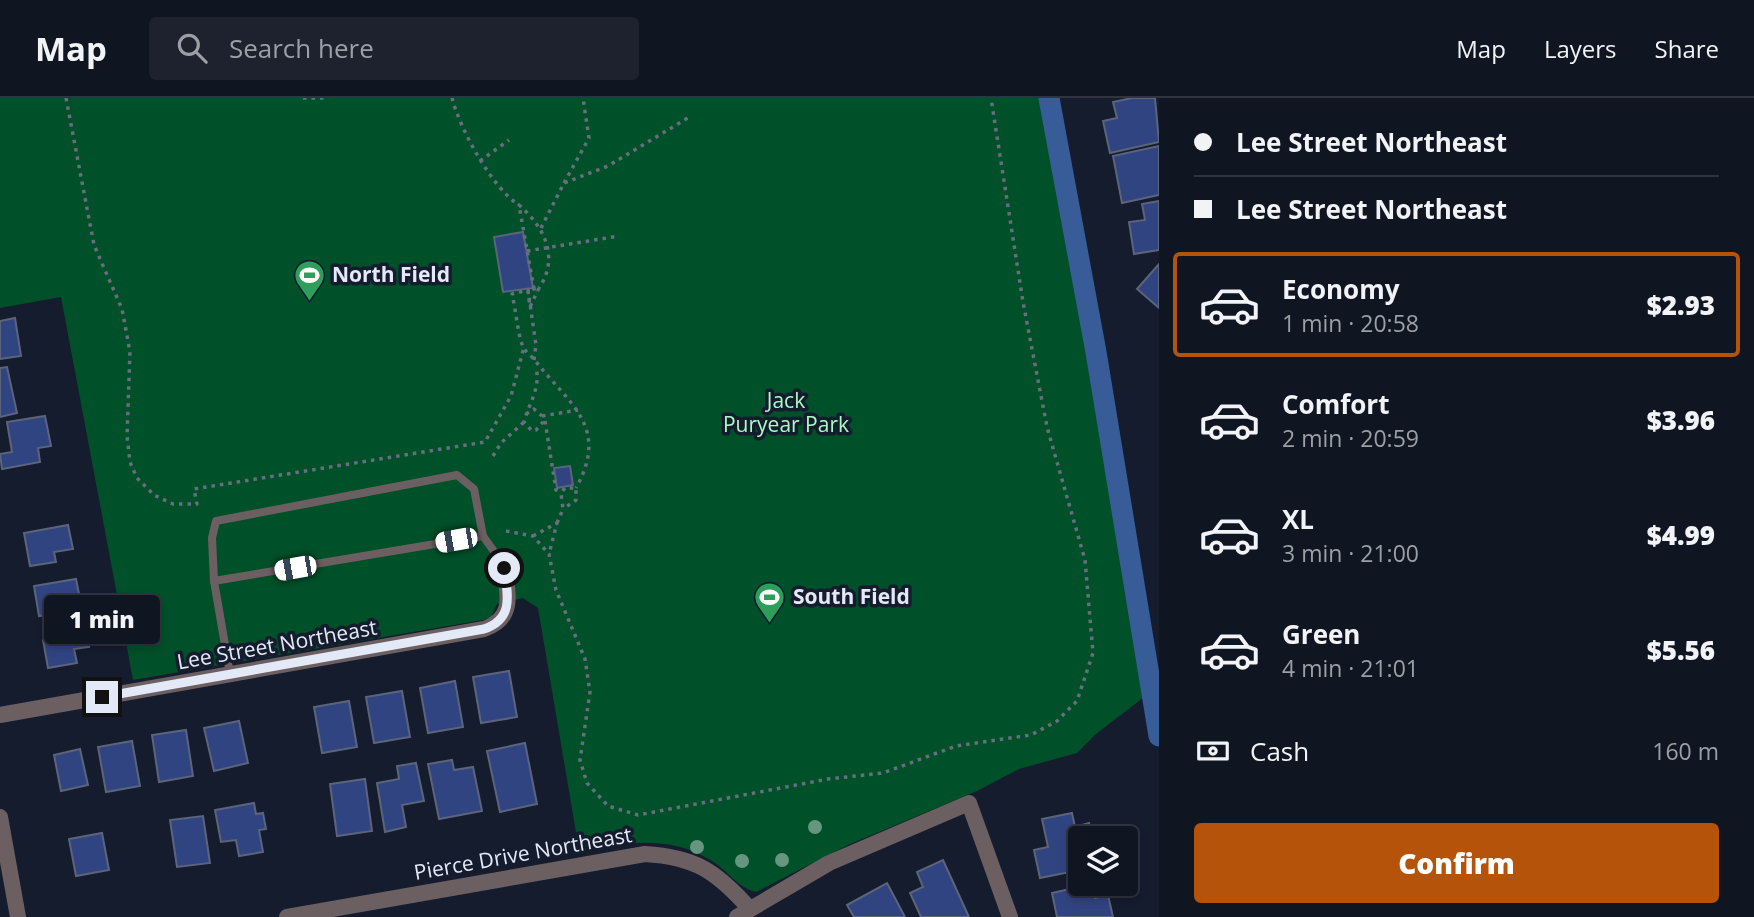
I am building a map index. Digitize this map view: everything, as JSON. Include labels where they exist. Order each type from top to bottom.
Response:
[{"type":"street","name":"Lee Street Northeast","points":[[0,715],[498,625],[507,612],[508,605],[503,564]]},
{"type":"street","points":[[743,913],[876,840],[969,803],[1010,917]]},
{"type":"street","points":[[0,817],[18,917]]},
{"type":"street","name":"Pierce Drive Northeast","points":[[287,917],[645,854],[691,860],[714,873],[743,913]]},
{"type":"lane","points":[[230,674],[214,581],[212,538],[216,521],[457,475],[474,489],[483,536],[503,564]]},
{"type":"lane","points":[[214,581],[483,536]]},
{"type":"path","points":[[66,98],[94,245],[122,309],[128,338],[132,364],[127,436],[130,462],[144,488],[164,501],[197,504],[194,489],[485,442],[511,396],[524,347]]},
{"type":"path","points":[[303,98],[325,98]]},
{"type":"path","points":[[452,98],[456,114],[481,160],[508,197],[531,213],[541,229],[550,267],[536,289],[530,307]]},
{"type":"path","points":[[541,229],[589,138],[583,98]]},
{"type":"path","points":[[536,289],[512,294],[524,347],[545,376],[579,410],[585,421],[589,451],[576,488],[576,500],[564,509],[557,523],[549,554],[555,590],[589,676],[582,768],[596,795],[619,812],[638,815],[828,779],[883,772],[956,746],[1031,735],[1057,721],[1077,701],[1093,653],[1091,610],[1085,560],[1045,414],[1021,289],[991,98]]},
{"type":"path","points":[[564,183],[608,166],[691,116]]},
{"type":"path","points":[[481,160],[509,141]]},
{"type":"path","points":[[519,205],[536,289]]},
{"type":"path","points":[[527,251],[619,236]]},
{"type":"path","points":[[493,456],[501,443],[524,422],[533,404],[536,387],[536,345],[527,290]]},
{"type":"path","points":[[526,414],[534,409],[543,416],[556,490],[561,493],[564,509]]},
{"type":"path","points":[[543,416],[579,410]]},
{"type":"path","points":[[524,422],[532,431],[536,430],[543,422],[543,416]]},
{"type":"path","points":[[561,493],[565,488],[576,488]]},
{"type":"path","points":[[533,536],[557,523]]},
{"type":"path","points":[[506,531],[533,536],[549,554]]},
{"type":"green space","name":"Jack Puryear Park","points":[[0,98],[1049,98],[1096,352],[1152,691],[1096,734],[1077,753],[1019,769],[977,791],[848,845],[756,892],[743,886],[712,861],[680,847],[630,843],[579,850],[538,608],[523,598],[497,604],[491,617],[483,620],[133,680],[61,297],[0,308]]},
{"type":"building","points":[[1132,98],[1155,98],[1159,142],[1110,153],[1103,121],[1117,118],[1113,102]]},
{"type":"building","points":[[1159,146],[1159,195],[1122,203],[1113,156]]},
{"type":"building","points":[[1159,201],[1159,250],[1134,254],[1129,222],[1145,220],[1142,204]]},
{"type":"building","points":[[523,232],[533,288],[503,292],[494,237]]},
{"type":"building","points":[[1159,264],[1159,308],[1137,289]]},
{"type":"building","points":[[15,318],[21,356],[0,359],[0,321]]},
{"type":"building","points":[[7,367],[17,413],[0,417],[0,368]]},
{"type":"building","points":[[45,416],[51,446],[38,448],[40,462],[2,469],[0,454],[12,452],[7,422]]},
{"type":"building","points":[[570,466],[573,485],[557,488],[554,468]]},
{"type":"building","points":[[68,525],[73,549],[54,552],[56,562],[30,566],[24,533]]},
{"type":"building","points":[[76,579],[79,594],[65,597],[67,612],[39,616],[34,586]]},
{"type":"building","points":[[86,632],[89,647],[74,649],[77,663],[48,668],[43,640]]},
{"type":"building","points":[[509,671],[517,717],[481,723],[473,677]]},
{"type":"building","points":[[455,681],[463,727],[428,733],[420,688]]},
{"type":"building","points":[[402,691],[410,737],[374,743],[366,697]]},
{"type":"building","points":[[349,701],[357,747],[322,753],[314,707]]},
{"type":"building","points":[[239,721],[248,763],[214,771],[204,728]]},
{"type":"building","points":[[186,730],[193,776],[159,782],[152,735]]},
{"type":"building","points":[[132,741],[140,786],[106,792],[98,747]]},
{"type":"building","points":[[525,743],[537,804],[500,812],[487,751]]},
{"type":"building","points":[[80,749],[88,785],[61,791],[54,755]]},
{"type":"building","points":[[452,760],[454,770],[473,767],[482,811],[439,819],[428,764]]},
{"type":"building","points":[[416,763],[424,801],[402,805],[406,827],[385,832],[377,783],[399,779],[397,766]]},
{"type":"building","points":[[365,779],[372,831],[337,836],[330,784]]},
{"type":"building","points":[[254,803],[256,814],[263,813],[266,829],[259,830],[263,852],[239,856],[236,840],[221,842],[215,810]]},
{"type":"building","points":[[1072,813],[1075,826],[1068,826],[1068,872],[1040,878],[1034,850],[1048,847],[1042,819]]},
{"type":"building","points":[[203,816],[210,863],[177,867],[170,820]]},
{"type":"building","points":[[102,833],[109,870],[76,876],[69,839]]},
{"type":"building","points":[[943,860],[969,917],[921,917],[910,893],[923,887],[917,872]]},
{"type":"building","points":[[887,883],[905,917],[854,917],[847,905]]},
{"type":"building","points":[[1068,889],[1068,896],[1108,896],[1113,917],[1057,917],[1052,893]]},
{"type":"waterway","points":[[1049,98],[1096,352],[1159,736]]},
{"type":"place","name":"North Field","points":[[309,302]]},
{"type":"place","name":"South Field","points":[[770,624]]},
{"type":"route","points":[[102,697],[498,625],[507,612],[509,597],[504,568]]}]
